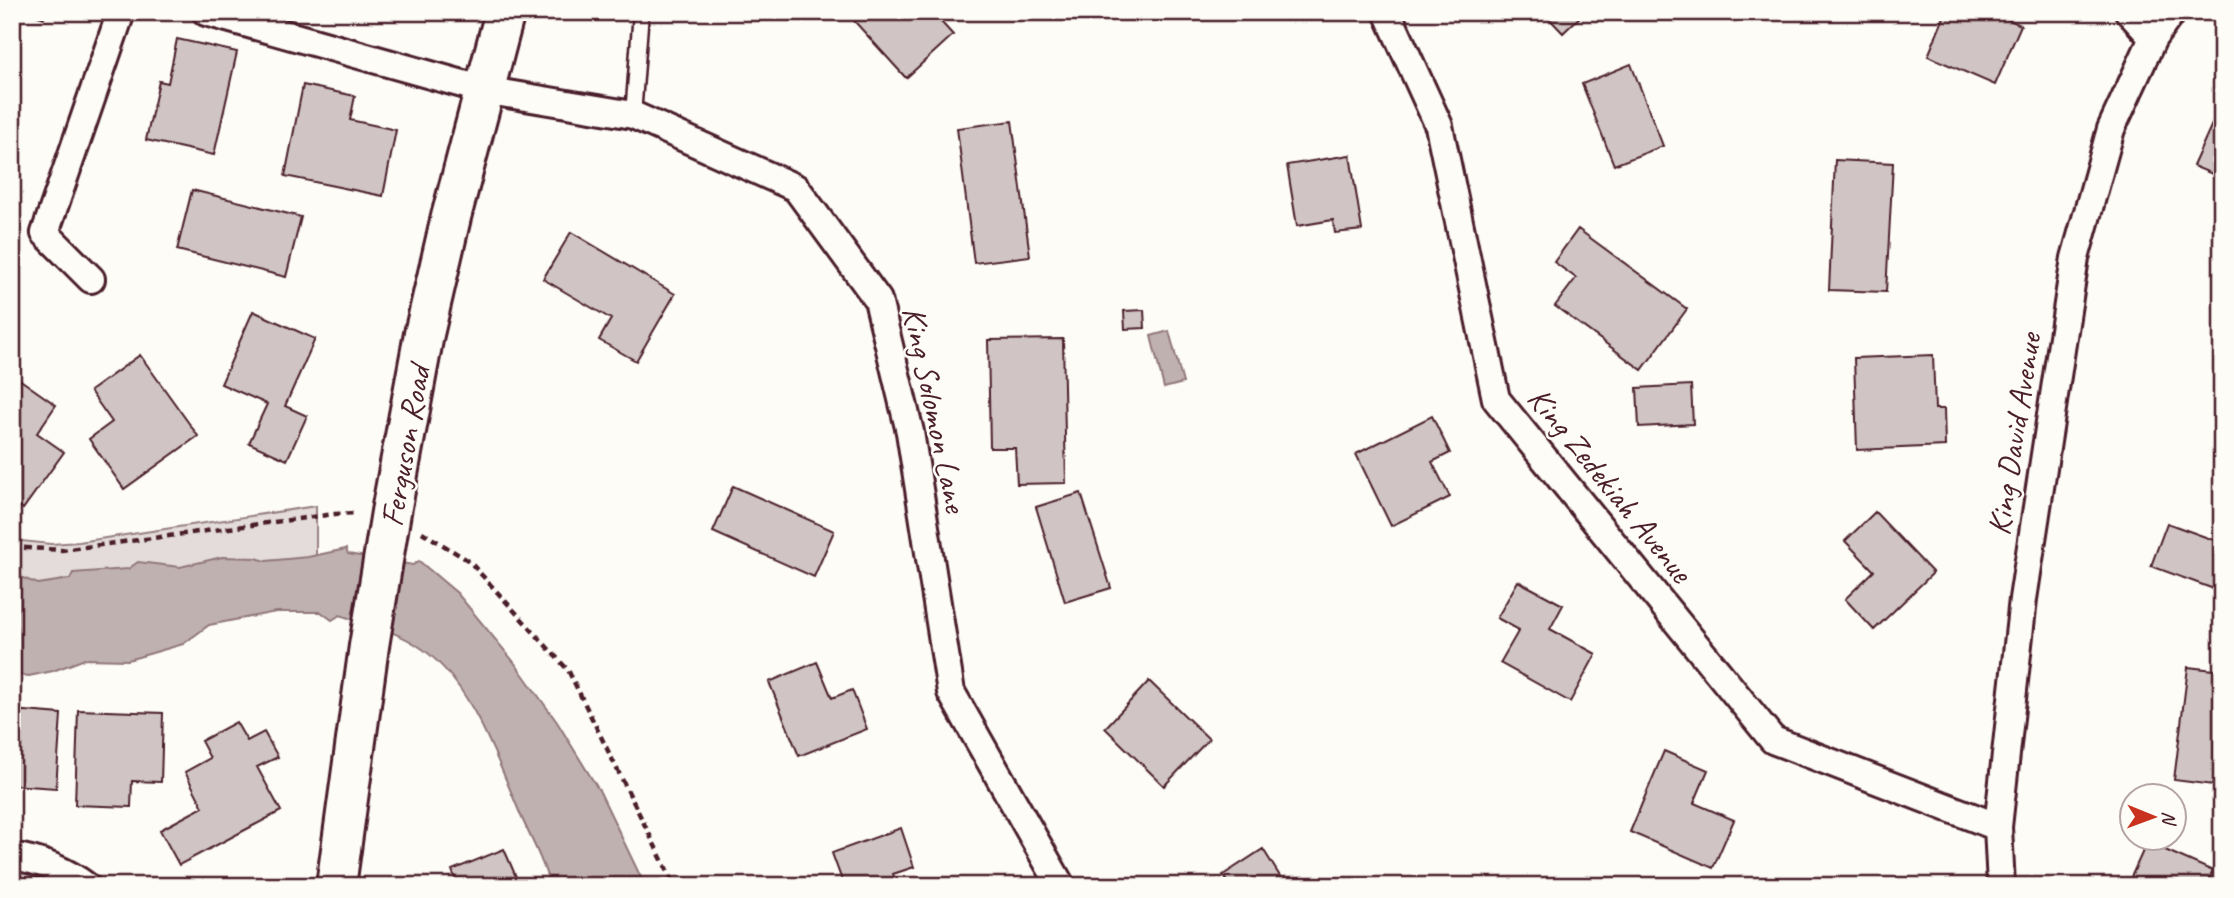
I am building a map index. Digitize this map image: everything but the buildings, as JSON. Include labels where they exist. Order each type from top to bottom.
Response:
[{"type":"street","points":[[91,279],[45,233],[121,12]]},
{"type":"street","name":"King Solomon Lane","points":[[206,12],[484,90],[633,115],[796,188],[878,300],[910,432],[951,692],[1061,886]]},
{"type":"street","name":"Ferguson Road","points":[[336,886],[369,646],[427,321],[451,217],[505,12]]},
{"type":"street","name":"King Zedekiah Avenue","points":[[1387,12],[1439,126],[1496,399],[1773,740],[1998,827]]},
{"type":"street","points":[[2129,12],[2153,38]]},
{"type":"street","name":"King David Avenue","points":[[2001,886],[1998,827],[2022,599],[2076,258],[2111,129],[2153,38],[2172,12]]},
{"type":"street","points":[[12,856],[69,874],[86,886]]},
{"type":"lane","points":[[633,115],[641,12]]},
{"type":"path","points":[[12,547],[62,550],[335,514],[468,561],[568,670],[675,886]]},
{"type":"shaded area","points":[[1169,331],[1183,383],[1164,388],[1151,336]]},
{"type":"shaded area","points":[[316,506],[316,582],[12,616],[12,540],[51,544],[79,542]]},
{"type":"shaded area","points":[[346,549],[348,554],[413,565],[419,561],[457,593],[514,662],[557,722],[600,792],[645,886],[550,886],[541,859],[480,721],[451,677],[415,644],[340,615],[332,620],[321,612],[276,612],[209,625],[183,644],[128,660],[85,659],[53,671],[29,676],[12,674],[12,577],[18,576],[38,584],[70,579],[73,573],[128,569],[138,562],[180,567],[222,557],[266,561],[308,557]]}]
